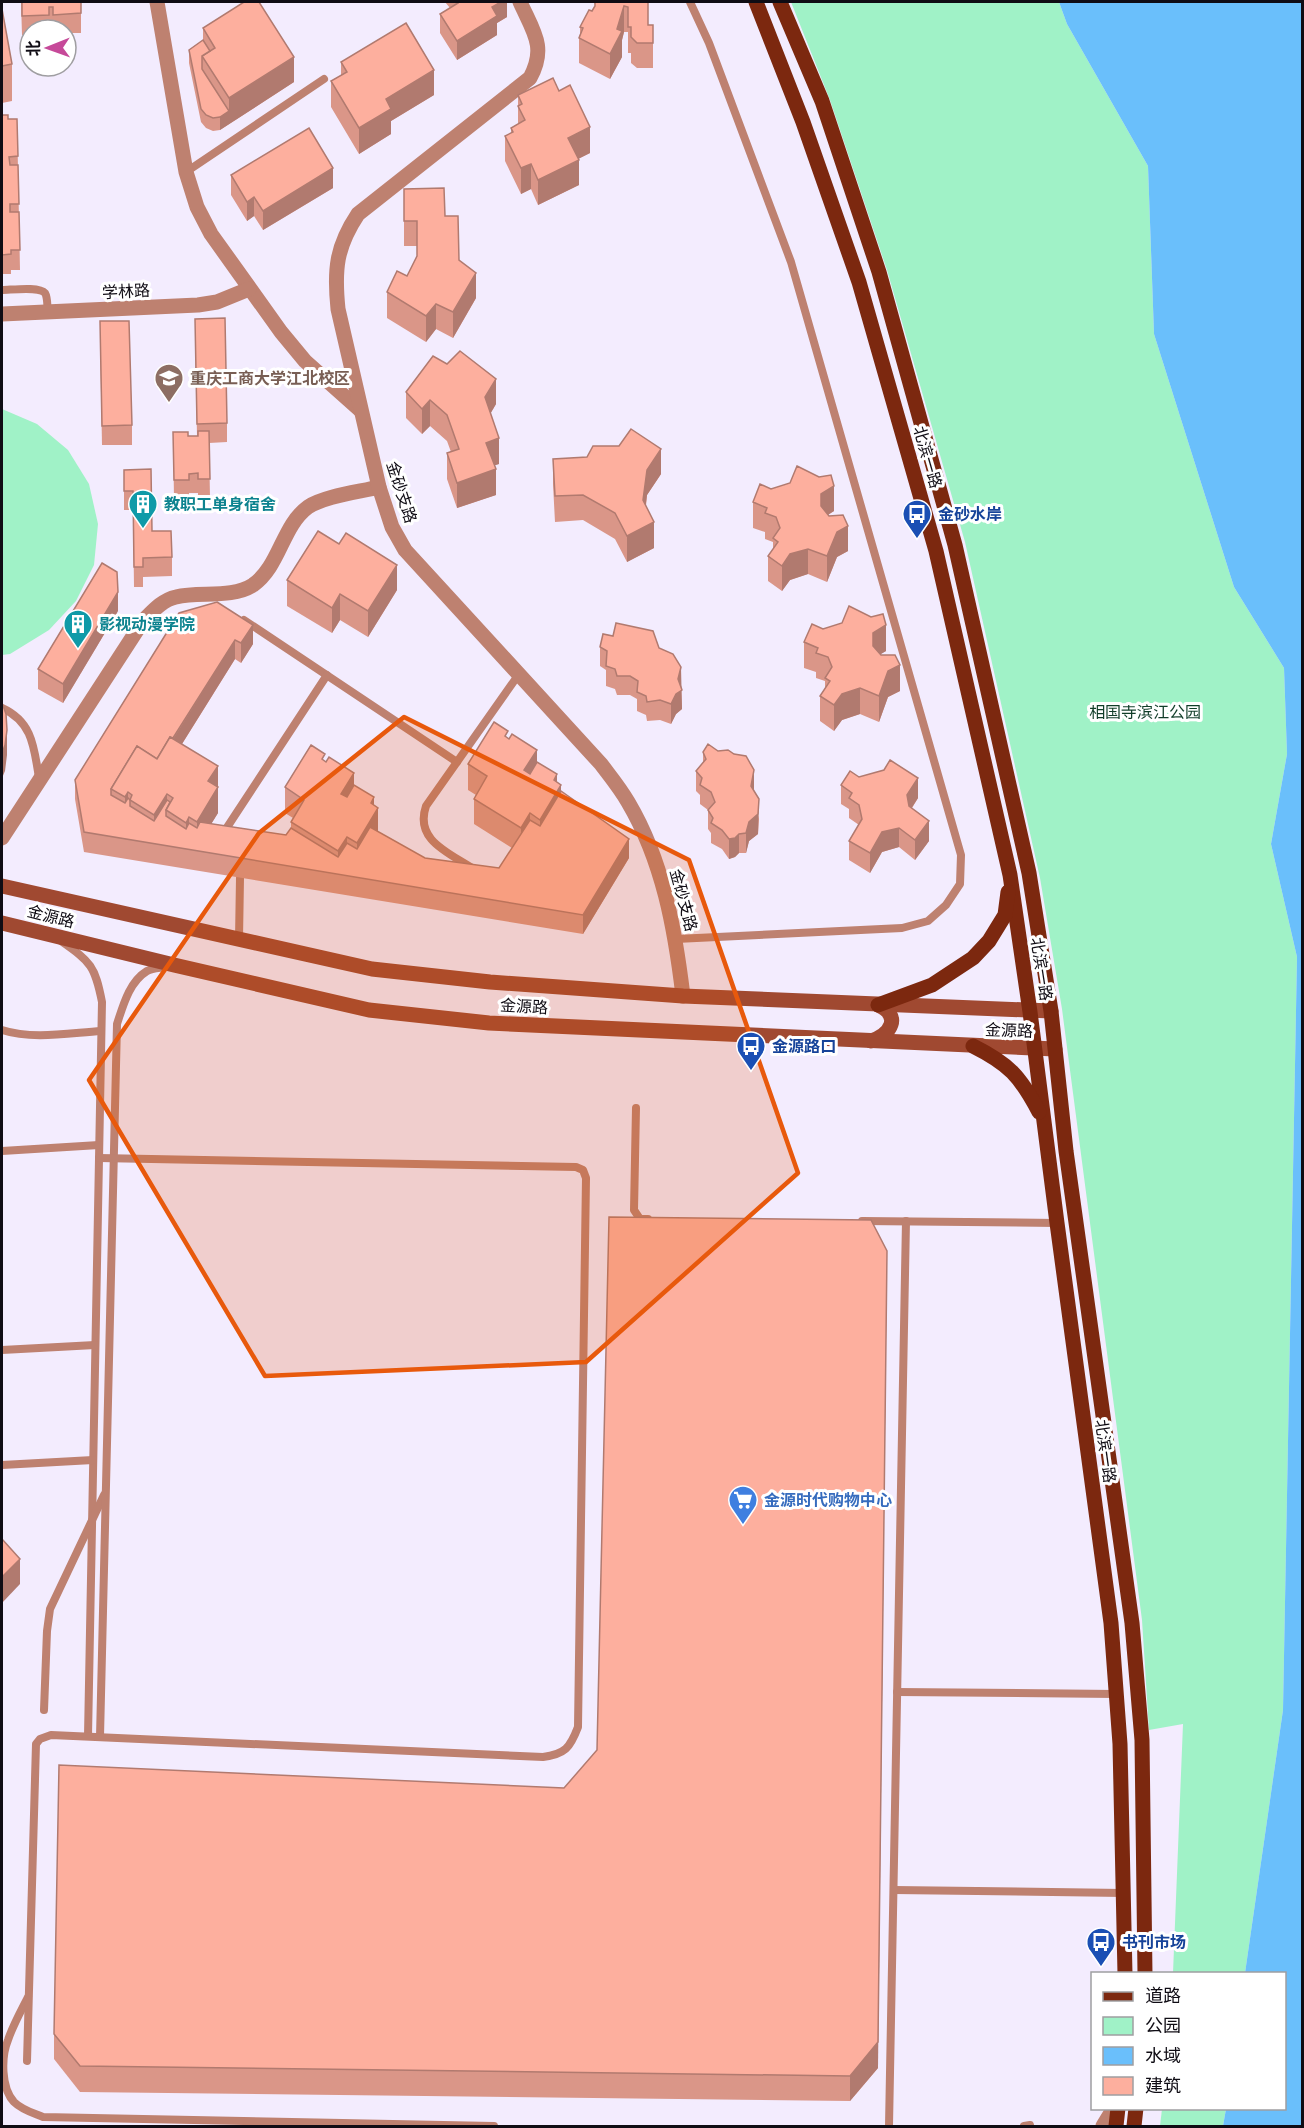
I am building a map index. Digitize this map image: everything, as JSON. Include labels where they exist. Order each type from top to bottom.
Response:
[{"type":"main road","name":"北滨一路","points":[[756,2],[803,122],[862,293],[936,551],[1010,874],[1111,1623],[1116,1694],[1125,1972]]},
{"type":"main road","name":"北滨一路","points":[[780,2],[822,101],[879,272],[955,545],[1029,873],[1051,1011],[1066,1151],[1132,1623],[1142,1740],[1145,1972]]},
{"type":"main road","points":[[878,1005],[932,986],[973,958],[989,941],[1005,915],[1010,874]]},
{"type":"main road","name":"金源路","points":[[2,886],[372,969],[490,982],[683,996],[1030,1012],[1051,1011]]},
{"type":"main road","name":"金源路","points":[[2,923],[369,1010],[489,1023],[1055,1049]]},
{"type":"main road","points":[[871,1041],[881,1038],[890,1029],[888,1012],[878,1005]]},
{"type":"main road","points":[[973,1046],[998,1059],[1016,1074],[1027,1089],[1044,1122]]},
{"type":"main road","points":[[1116,2127],[1118,2110]]},
{"type":"main road","points":[[1134,2127],[1136,2110]]},
{"type":"street","points":[[157,2],[186,171],[197,207],[211,234],[281,332],[305,361],[360,410]]},
{"type":"street","name":"金砂支路","points":[[520,2],[538,42],[538,63],[530,78],[358,214],[347,230],[338,254],[335,282],[338,309],[379,487],[392,527],[405,550],[601,764],[628,801],[647,839],[663,886],[676,939],[683,996]]},
{"type":"street","name":"学林路","points":[[2,314],[198,305],[217,302],[249,289]]},
{"type":"street","points":[[2,838],[142,621],[159,605],[174,597],[211,597],[250,586],[267,573],[297,518],[309,507],[324,500],[379,487]]},
{"type":"street","points":[[1103,2127],[1113,2110]]},
{"type":"lane","points":[[676,939],[902,928],[928,921],[946,905],[960,884],[962,855],[791,262],[709,43],[690,2]]},
{"type":"lane","points":[[186,171],[324,79]]},
{"type":"lane","points":[[2,290],[38,289],[44,292],[47,295],[48,313]]},
{"type":"lane","points":[[234,613],[457,762]]},
{"type":"lane","points":[[475,870],[428,838],[423,828],[423,816],[426,806],[519,674]]},
{"type":"lane","points":[[221,836],[327,675]]},
{"type":"lane","points":[[2,708],[24,723],[33,742],[39,778]]},
{"type":"lane","points":[[240,878],[240,939]]},
{"type":"lane","points":[[53,935],[83,956],[96,973],[102,1002],[88,1736]]},
{"type":"lane","points":[[100,1737],[117,1024],[126,998],[138,979],[148,970],[174,965]]},
{"type":"lane","points":[[2,1030],[35,1035],[101,1031]]},
{"type":"lane","points":[[636,1108],[634,1210],[640,1219],[661,1219]]},
{"type":"lane","points":[[2,1151],[99,1145]]},
{"type":"lane","points":[[27,2061],[36,1744],[40,1739],[51,1735],[88,1736],[543,1757],[566,1750],[578,1727],[586,1178],[583,1170],[576,1167],[99,1158]]},
{"type":"lane","points":[[857,1221],[1057,1222]]},
{"type":"lane","points":[[889,2127],[906,1221]]},
{"type":"lane","points":[[2,1350],[95,1345]]},
{"type":"lane","points":[[2,1465],[93,1460]]},
{"type":"lane","points":[[44,1710],[50,1609],[106,1490]]},
{"type":"lane","points":[[897,1692],[1116,1694]]},
{"type":"lane","points":[[894,1890],[1123,1893]]},
{"type":"lane","points":[[29,1994],[6,2045],[5,2084],[13,2102],[43,2117],[494,2127]]},
{"type":"highlighted area","points":[[404,717],[689,860],[798,1173],[586,1362],[265,1376],[89,1080],[259,833]]},
{"type":"green space","name":"相国寺滨江公园","points":[[791,2],[1059,2],[1067,24],[1148,166],[1154,334],[1234,587],[1284,668],[1287,754],[1271,844],[1297,957],[1283,1710],[1245,1972],[1173,1972],[1183,1724],[1149,1730],[1142,1620],[1062,1009],[1040,878],[965,542],[887,270],[830,100]]},
{"type":"green space","points":[[2,409],[37,424],[68,450],[89,484],[98,524],[94,565],[76,601],[49,630],[10,654],[2,655]]},
{"type":"green space","points":[[1162,2110],[1226,2110],[1223,2126],[1160,2126]]},
{"type":"water","points":[[1059,2],[1302,2],[1302,2126],[1223,2126],[1226,2110],[1286,2110],[1286,1972],[1245,1972],[1283,1710],[1297,957],[1271,844],[1287,754],[1284,668],[1234,587],[1154,334],[1148,166],[1067,24]]},
{"type":"building","points":[[22,2],[81,2],[81,13],[53,15],[53,7],[49,7],[49,15],[22,16]]},
{"type":"building","points":[[244,2],[259,2],[294,57],[229,98],[202,56],[215,48],[203,28]]},
{"type":"building","points":[[457,2],[501,2],[492,7],[497,16],[457,41],[440,14]]},
{"type":"building","points":[[595,2],[648,2],[648,25],[653,25],[653,43],[637,43],[631,37],[631,27],[628,27],[628,7],[624,6],[617,29],[622,31],[610,54],[579,38],[583,28],[580,27],[589,10],[592,11],[595,6]]},
{"type":"building","points":[[2,9],[12,64],[2,66]]},
{"type":"building","points":[[406,23],[434,70],[386,99],[391,109],[359,128],[331,81],[347,72],[341,62]]},
{"type":"building","points":[[203,40],[210,51],[202,56],[202,69],[229,111],[220,117],[213,118],[201,109],[189,50]]},
{"type":"building","points":[[553,78],[559,91],[570,85],[590,127],[568,138],[579,160],[538,180],[531,164],[521,168],[505,136],[513,132],[511,128],[525,120],[518,106],[522,104],[518,95]]},
{"type":"building","points":[[2,115],[8,115],[8,119],[17,119],[18,156],[9,157],[10,165],[18,165],[19,204],[10,204],[10,212],[19,212],[20,250],[11,250],[11,254],[2,255]]},
{"type":"building","points":[[309,128],[333,168],[263,211],[254,197],[247,202],[231,175]]},
{"type":"building","points":[[444,188],[445,216],[458,216],[459,260],[476,273],[453,312],[436,304],[426,316],[387,292],[397,271],[407,276],[417,256],[417,221],[404,221],[404,189]]},
{"type":"building","points":[[225,318],[227,423],[197,424],[195,319]]},
{"type":"building","points":[[100,321],[129,321],[132,425],[102,426]]},
{"type":"building","points":[[460,351],[496,379],[485,397],[499,438],[486,443],[496,469],[457,483],[447,453],[459,449],[447,415],[430,400],[422,409],[406,392],[433,356],[447,364]]},
{"type":"building","points":[[631,429],[661,449],[647,470],[643,500],[654,522],[627,536],[615,513],[583,495],[555,496],[553,459],[587,457],[593,446],[619,446]]},
{"type":"building","points":[[198,431],[209,431],[210,479],[198,479],[198,473],[189,474],[189,480],[174,480],[173,432],[188,432],[188,436],[198,436]]},
{"type":"building","points":[[797,466],[819,477],[831,475],[834,486],[821,494],[821,506],[829,516],[843,515],[848,526],[837,532],[827,556],[808,549],[790,554],[782,566],[768,556],[778,542],[773,538],[780,528],[776,517],[765,513],[767,508],[753,502],[760,484],[771,489],[790,483]]},
{"type":"building","name":"教职工单身宿舍","points":[[151,469],[152,531],[171,531],[172,557],[143,558],[143,567],[134,567],[133,491],[124,491],[124,470]]},
{"type":"building","points":[[318,531],[339,544],[346,533],[397,565],[368,611],[340,594],[332,608],[287,580]]},
{"type":"building","points":[[102,563],[117,572],[118,592],[63,684],[38,669]]},
{"type":"building","points":[[217,602],[253,625],[241,643],[235,640],[173,738],[170,737],[157,759],[137,746],[111,789],[111,795],[125,803],[128,798],[130,806],[154,821],[167,800],[170,802],[166,816],[186,829],[189,823],[197,828],[200,822],[286,835],[291,828],[338,857],[347,843],[357,849],[370,827],[425,858],[499,868],[530,820],[540,826],[561,791],[629,839],[583,915],[84,832],[75,780],[179,613]]},
{"type":"building","points":[[849,606],[871,617],[883,614],[886,625],[873,633],[873,646],[881,655],[895,655],[900,665],[888,671],[879,696],[860,688],[842,694],[834,705],[820,696],[830,681],[825,678],[832,667],[828,657],[816,653],[818,648],[804,642],[812,624],[823,629],[842,623]]},
{"type":"building","points":[[616,623],[653,631],[659,648],[673,654],[681,667],[678,679],[682,690],[676,694],[671,704],[660,700],[647,702],[646,696],[637,692],[638,681],[630,676],[617,676],[615,669],[606,666],[607,651],[600,647],[603,634],[613,636]]},
{"type":"building","points":[[2,703],[6,714],[7,730],[2,753]]},
{"type":"building","points":[[494,722],[508,731],[505,736],[509,739],[512,734],[537,750],[524,770],[530,774],[537,762],[557,774],[554,780],[561,785],[540,820],[530,813],[521,828],[474,799],[487,776],[468,764]]},
{"type":"building","points":[[170,737],[218,766],[208,781],[218,787],[197,822],[189,817],[186,823],[166,810],[173,798],[167,794],[154,815],[130,800],[132,795],[128,792],[125,797],[111,789],[137,746],[157,759]]},
{"type":"building","points":[[708,744],[718,751],[728,750],[734,754],[746,756],[754,770],[751,786],[759,799],[758,814],[749,822],[746,833],[739,834],[735,838],[729,839],[722,830],[711,823],[713,818],[708,810],[715,802],[711,792],[700,785],[702,778],[696,771],[706,759],[703,752]]},
{"type":"building","points":[[311,745],[325,754],[322,759],[326,762],[329,757],[354,773],[341,794],[347,797],[354,785],[374,797],[371,803],[378,808],[357,843],[347,837],[338,851],[291,822],[304,800],[285,787]]},
{"type":"building","points":[[890,760],[918,778],[907,795],[909,806],[929,821],[915,840],[899,828],[882,832],[870,853],[849,841],[862,819],[859,805],[849,798],[852,793],[841,785],[850,771],[859,777],[884,770]]},
{"type":"building","name":"金源时代购物中心","points":[[609,1217],[871,1220],[887,1251],[878,2042],[850,2076],[80,2066],[54,2034],[59,1765],[564,1788],[597,1750]]},
{"type":"building","points":[[2,1539],[20,1559],[2,1577]]},
{"type":"place","name":"重庆工商大学江北校区","points":[[169,404]]},
{"type":"place","name":"教职工单身宿舍","points":[[143,530]]},
{"type":"place","name":"金砂水岸","points":[[917,540]]},
{"type":"place","name":"影视动漫学院","points":[[78,650]]},
{"type":"place","name":"金源路口","points":[[751,1072]]},
{"type":"place","name":"金源时代购物中心","points":[[743,1526]]},
{"type":"place","name":"书刊市场","points":[[1101,1968]]}]
